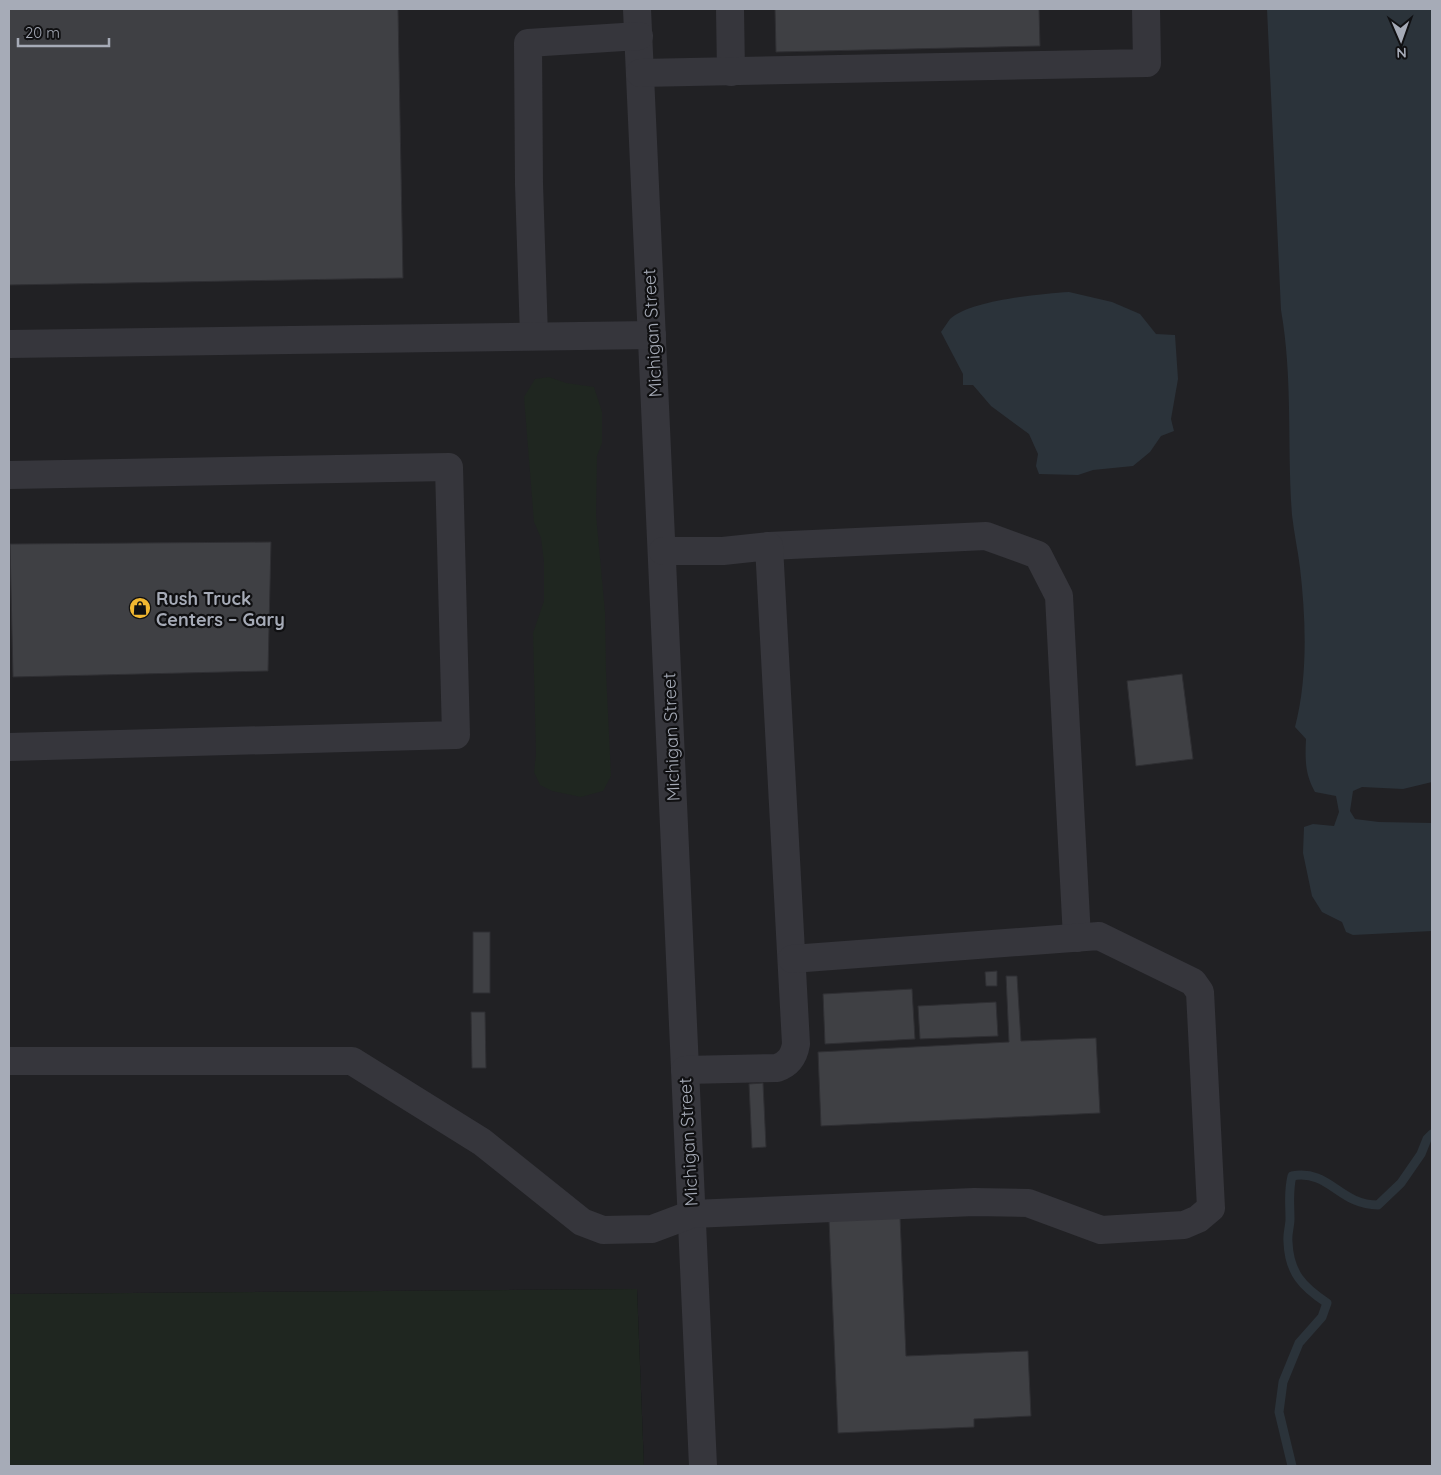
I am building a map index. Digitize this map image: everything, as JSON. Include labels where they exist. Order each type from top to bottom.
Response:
[{"type":"street","name":"Michigan Street","points":[[638,9],[703,1466]]},
{"type":"street","points":[[730,9],[731,72]]},
{"type":"street","points":[[640,73],[1147,63],[1146,9]]},
{"type":"street","points":[[534,336],[529,184],[528,43],[639,36]]},
{"type":"street","points":[[9,344],[652,334]]},
{"type":"street","points":[[9,475],[449,467],[456,734],[9,747]]},
{"type":"street","points":[[663,551],[723,551],[769,546],[986,536],[1038,555],[1059,596],[1077,938]]},
{"type":"street","points":[[685,1070],[777,1068],[785,1065],[795,1053],[792,958],[769,546]]},
{"type":"street","points":[[9,1062],[352,1061],[482,1142],[582,1222],[603,1230],[652,1230],[692,1214],[974,1202],[1028,1203],[1101,1230],[1184,1225],[1198,1219],[1211,1208],[1200,992],[1193,982],[1099,936],[792,958]]},
{"type":"shaded area","points":[[9,9],[1432,9],[1432,1466],[644,1466],[637,1289],[9,1294]]},
{"type":"shaded area","points":[[1267,9],[1432,9],[1432,782],[1403,789],[1362,787],[1353,791],[1350,811],[1355,819],[1379,822],[1432,823],[1432,931],[1353,935],[1346,932],[1342,922],[1322,912],[1312,896],[1303,853],[1304,827],[1313,824],[1334,826],[1339,812],[1336,796],[1315,792],[1306,767],[1306,739],[1295,727],[1304,668],[1304,608],[1292,515],[1287,361],[1281,310]]},
{"type":"shaded area","points":[[1069,292],[1112,302],[1140,314],[1156,334],[1175,335],[1178,379],[1171,419],[1174,431],[1161,436],[1150,452],[1133,466],[1093,470],[1078,475],[1039,474],[1036,466],[1038,454],[1029,434],[991,406],[973,385],[963,385],[963,374],[941,332],[950,319],[960,312],[973,307],[1006,299]]},
{"type":"shaded area","points":[[549,377],[566,383],[594,387],[602,412],[602,443],[597,456],[596,515],[605,612],[611,776],[603,791],[581,797],[552,791],[540,785],[534,772],[536,754],[533,633],[544,601],[544,562],[541,538],[534,522],[524,397],[535,379]]},
{"type":"shaded area","points":[[637,1289],[644,1466],[9,1466],[9,1294]]},
{"type":"building","points":[[9,9],[398,9],[403,278],[9,285]]},
{"type":"building","points":[[775,9],[1039,9],[1040,46],[776,52]]},
{"type":"building","name":"Rush Truck Centers – Gary","points":[[271,542],[268,671],[13,677],[10,544]]},
{"type":"building","points":[[1182,674],[1193,759],[1136,766],[1127,681]]},
{"type":"building","points":[[473,932],[490,932],[490,993],[473,993]]},
{"type":"building","points":[[997,971],[997,986],[986,986],[985,972]]},
{"type":"building","points":[[1006,976],[1017,976],[1021,1041],[1096,1038],[1100,1113],[821,1126],[818,1052],[1009,1042]]},
{"type":"building","points":[[912,989],[915,1039],[825,1044],[823,994]]},
{"type":"building","points":[[996,1002],[998,1036],[920,1039],[918,1006]]},
{"type":"building","points":[[471,1012],[485,1012],[486,1068],[472,1068]]},
{"type":"building","points":[[763,1083],[766,1147],[752,1148],[749,1084]]},
{"type":"building","points":[[900,1217],[906,1356],[1028,1351],[1031,1416],[974,1419],[974,1427],[838,1433],[829,1220]]},
{"type":"waterway","points":[[1292,1466],[1279,1412],[1283,1382],[1299,1343],[1322,1317],[1327,1303],[1304,1285],[1294,1271],[1291,1262],[1288,1239],[1292,1176],[1305,1175],[1316,1178],[1353,1199],[1378,1205],[1401,1183],[1421,1154],[1427,1139],[1432,1134]]},
{"type":"place","name":"Rush Truck Centers – Gary","points":[[140,608]]}]
